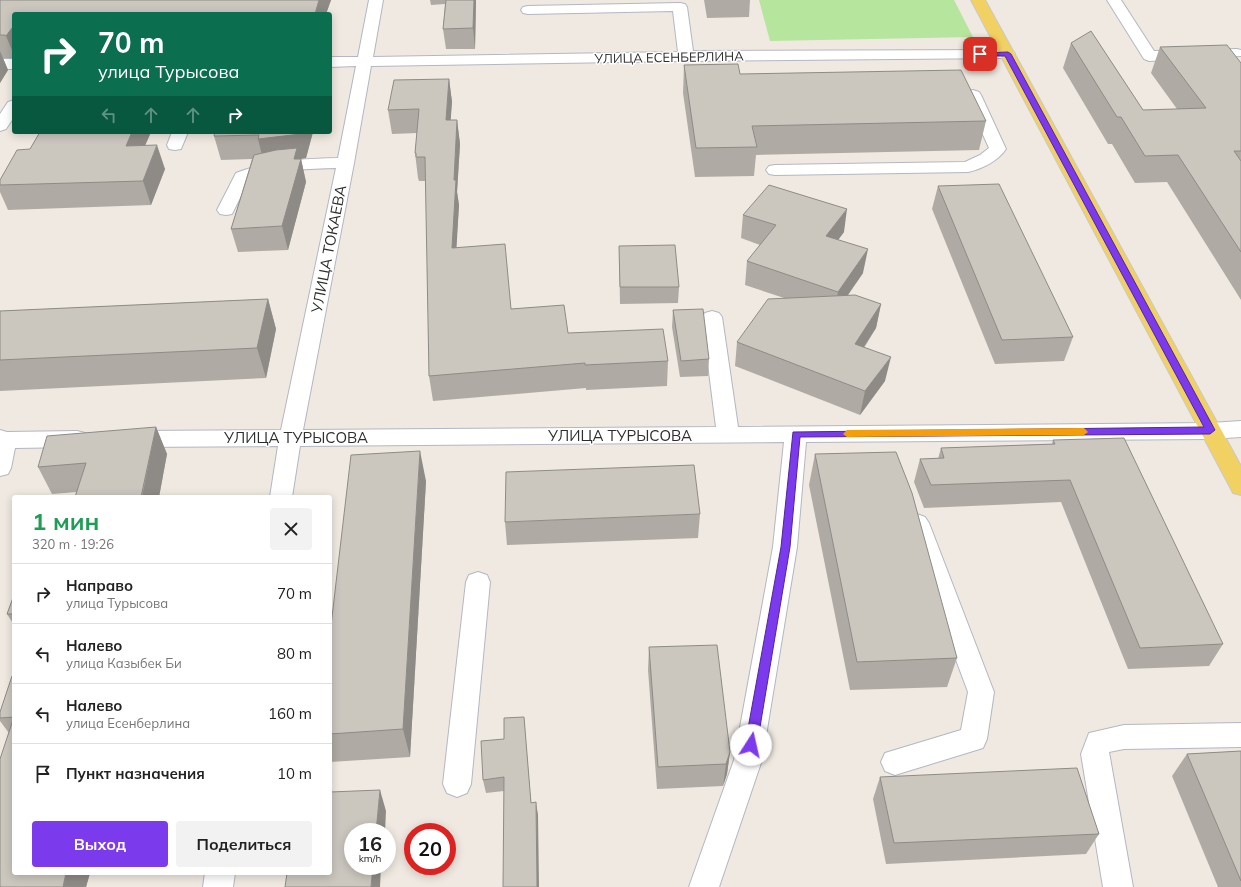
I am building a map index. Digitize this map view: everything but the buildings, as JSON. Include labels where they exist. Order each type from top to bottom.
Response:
[{"type":"main road","points":[[978,0],[1241,487]]},
{"type":"street","name":"УЛИЦА ТОКАЕВА","points":[[281,495],[290,438],[346,164],[376,0]]},
{"type":"street","points":[[1114,0],[1149,56],[1237,52]]},
{"type":"street","points":[[528,10],[679,4],[686,56]]},
{"type":"street","name":"УЛИЦА ЕСЕНБЕРЛИНА","points":[[332,62],[686,56],[960,68],[1008,54]]},
{"type":"street","points":[[0,64],[12,64]]},
{"type":"street","points":[[775,170],[968,167],[986,159],[998,149],[960,68]]},
{"type":"street","points":[[0,126],[12,108]]},
{"type":"street","points":[[226,210],[242,176],[257,170],[289,164],[346,164]]},
{"type":"street","points":[[712,317],[728,435]]},
{"type":"street","name":"УЛИЦА ТУРЫСОВА","points":[[3,439],[796,434],[888,445],[1241,429]]},
{"type":"street","points":[[704,887],[748,760],[786,547],[796,434]]},
{"type":"street","points":[[0,468],[3,439]]},
{"type":"street","points":[[895,762],[973,739],[981,692],[908,500]]},
{"type":"street","points":[[457,784],[478,582]]},
{"type":"street","points":[[1118,887],[1095,754],[1099,742],[1124,737],[1241,735]]},
{"type":"street","points":[[218,887],[220,875]]},
{"type":"green space","points":[[759,0],[954,0],[973,37],[770,41]]},
{"type":"slow traffic","points":[[847,434],[1084,432]]},
{"type":"route","points":[[751,745],[786,547],[796,434],[1210,430],[1008,54],[980,54]]}]
